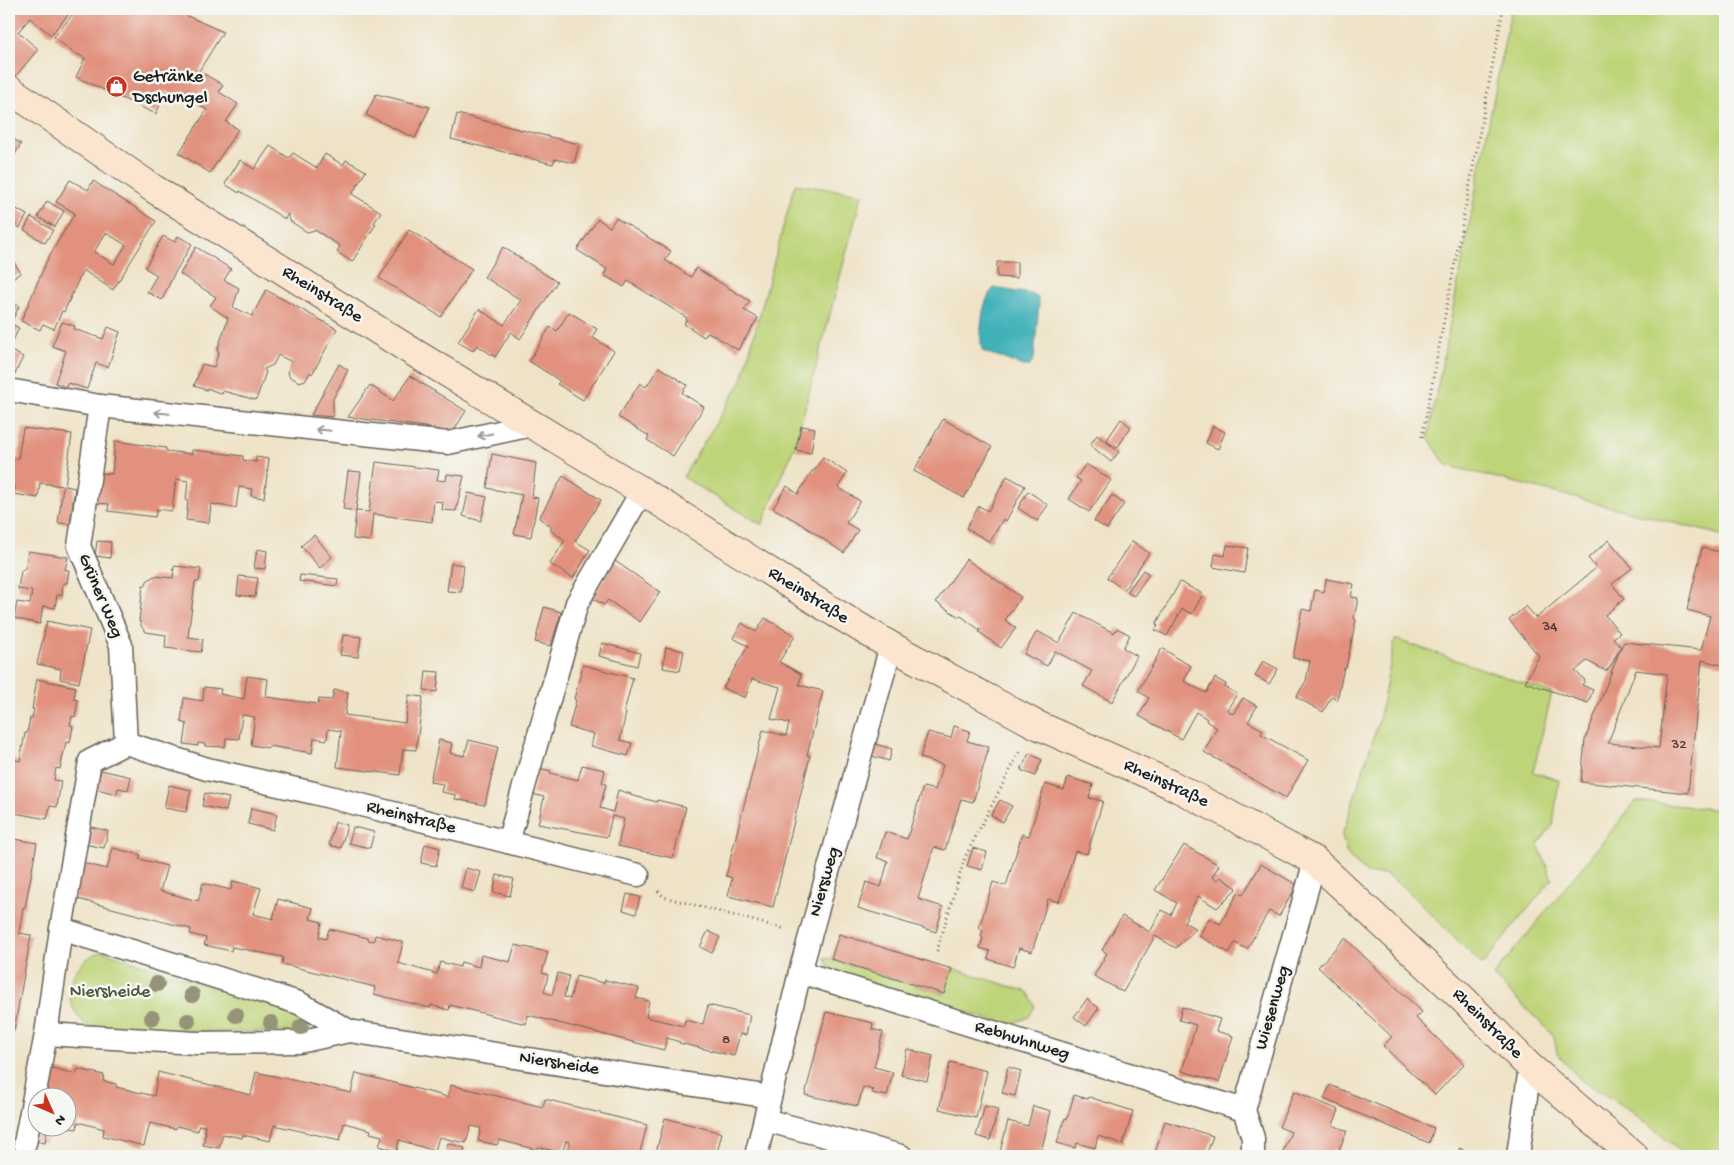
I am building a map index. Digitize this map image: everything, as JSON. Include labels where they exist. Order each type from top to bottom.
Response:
[{"type":"street","name":"Rheinstraße","points":[[9,89],[154,189],[891,646],[1034,724],[1170,784],[1315,861],[1462,998],[1530,1067],[1634,1156]]},
{"type":"street","points":[[9,390],[100,406],[448,443],[532,425]]},
{"type":"street","name":"Grüner Weg","points":[[100,406],[79,546],[121,645],[126,743]]},
{"type":"street","points":[[508,842],[577,603],[642,491]]},
{"type":"street","name":"Niersweg","points":[[756,1156],[800,972],[891,646]]},
{"type":"street","name":"Rheinstraße","points":[[126,743],[207,769],[314,793],[638,875]]},
{"type":"street","points":[[26,1143],[46,1034],[61,929],[90,761],[126,743]]},
{"type":"street","name":"Wiesenweg","points":[[1244,1110],[1315,861]]},
{"type":"street","name":"Niersheide","points":[[61,929],[299,1003],[349,1032]]},
{"type":"street","name":"Rebhuhnweg","points":[[800,972],[1244,1110]]},
{"type":"street","name":"Niersheide","points":[[46,1034],[196,1043],[299,1042],[349,1032],[770,1097]]},
{"type":"street","points":[[1518,1156],[1530,1067]]},
{"type":"street","points":[[1244,1110],[1253,1138],[1253,1156]]},
{"type":"street","points":[[764,1120],[901,1156]]},
{"type":"path","points":[[1422,437],[1504,9]]},
{"type":"path","points":[[937,951],[965,857],[1034,724]]},
{"type":"path","points":[[638,875],[664,897],[810,935]]},
{"type":"green space","points":[[1511,9],[1725,9],[1725,536],[1446,465],[1428,437]]},
{"type":"green space","points":[[795,184],[862,194],[795,445],[762,525],[683,477],[742,380]]},
{"type":"green space","points":[[1395,639],[1552,693],[1533,772],[1559,780],[1553,825],[1538,844],[1552,879],[1482,965],[1407,890],[1385,874],[1368,874],[1346,852],[1342,836],[1379,720]]},
{"type":"green space","points":[[1725,792],[1725,1156],[1686,1156],[1632,1111],[1582,1081],[1557,1054],[1554,1036],[1493,976],[1636,801],[1721,810]]},
{"type":"green space","name":"Niersheide","points":[[102,951],[308,1018],[308,1027],[291,1032],[101,1031],[90,1027],[78,1016],[72,1005],[71,984],[75,973],[82,964],[91,956]]},
{"type":"green space","points":[[824,957],[944,994],[952,968],[1028,992],[1035,1006],[1029,1017],[1008,1025],[831,971]]},
{"type":"water","points":[[994,288],[1031,294],[1037,297],[1039,303],[1034,358],[1030,366],[1023,366],[982,351],[982,318],[986,301]]},
{"type":"building","points":[[9,9],[73,9],[51,35],[30,18],[18,32],[38,49],[16,76],[9,70]]},
{"type":"building","points":[[77,9],[172,9],[223,32],[199,71],[223,85],[219,92],[238,104],[226,122],[238,129],[210,173],[179,153],[207,110],[186,96],[184,99],[166,91],[156,114],[76,77],[85,58],[71,51],[54,37]]},
{"type":"building","points":[[376,94],[430,107],[415,138],[366,115]]},
{"type":"building","points":[[457,114],[579,144],[574,163],[555,159],[553,164],[451,139]]},
{"type":"building","points":[[9,136],[21,144],[9,164]]},
{"type":"building","points":[[270,146],[289,158],[293,153],[317,168],[325,154],[343,165],[346,160],[366,171],[352,194],[381,212],[374,223],[376,224],[352,262],[337,252],[340,246],[315,230],[307,232],[290,221],[288,214],[285,219],[240,191],[239,193],[225,184],[240,160],[254,169]]},
{"type":"building","points":[[70,180],[88,190],[93,181],[156,221],[113,290],[83,270],[54,329],[43,324],[40,330],[21,321],[48,258],[75,213],[56,202]],"holes":[[[106,233],[126,245],[114,264],[94,252]]]},
{"type":"building","points":[[47,201],[64,211],[55,227],[38,217]]},
{"type":"building","points":[[13,207],[27,215],[20,228],[9,221],[9,214]]},
{"type":"building","points":[[31,217],[53,230],[45,243],[24,230]]},
{"type":"building","points":[[616,218],[671,251],[665,260],[691,277],[696,268],[750,301],[744,310],[758,318],[738,350],[708,332],[704,337],[684,324],[687,318],[628,281],[624,287],[604,275],[607,269],[577,250],[598,219],[610,227]]},
{"type":"building","points":[[409,230],[472,269],[441,317],[379,278]]},
{"type":"building","points":[[163,236],[175,242],[178,236],[192,244],[174,274],[162,300],[147,292],[157,275],[145,268]]},
{"type":"building","points":[[196,247],[231,269],[224,280],[239,288],[233,307],[252,316],[266,290],[337,329],[312,374],[310,372],[306,380],[299,382],[289,376],[288,370],[292,362],[278,355],[273,365],[264,369],[266,372],[256,400],[223,391],[222,394],[207,388],[207,390],[194,386],[202,364],[214,367],[219,351],[217,351],[228,318],[210,306],[216,297],[180,274]]},
{"type":"building","points":[[503,247],[557,282],[520,339],[511,332],[495,357],[477,345],[473,351],[458,342],[479,309],[504,325],[521,300],[484,277]]},
{"type":"building","points":[[12,259],[21,273],[9,280],[9,261]]},
{"type":"building","points":[[997,262],[1017,262],[1017,278],[997,277]]},
{"type":"building","points":[[9,302],[19,306],[11,324],[19,328],[9,349]]},
{"type":"building","points":[[569,312],[597,329],[592,337],[614,351],[583,400],[557,384],[560,381],[529,361],[550,327],[557,331]]},
{"type":"building","points":[[62,322],[75,326],[74,329],[103,339],[108,327],[120,332],[108,367],[96,363],[87,389],[68,383],[66,387],[55,383],[66,351],[52,346]]},
{"type":"building","points":[[9,350],[23,357],[15,374],[9,371]]},
{"type":"building","points":[[339,364],[348,370],[333,399],[333,417],[311,415]]},
{"type":"building","points":[[659,367],[687,385],[682,393],[704,407],[673,456],[647,440],[649,436],[618,417],[640,383],[646,387]]},
{"type":"building","points":[[410,376],[466,411],[452,433],[425,427],[348,417],[370,385],[393,401]]},
{"type":"building","points":[[943,419],[992,447],[964,498],[914,471]]},
{"type":"building","points":[[1121,419],[1131,427],[1117,448],[1106,441]]},
{"type":"building","points":[[801,426],[815,428],[811,453],[796,450]]},
{"type":"building","points":[[1213,426],[1225,432],[1218,449],[1206,443]]},
{"type":"building","points":[[23,428],[72,434],[65,486],[75,488],[70,524],[58,523],[63,486],[40,483],[38,498],[14,494],[15,486],[9,485],[9,458],[18,459]]},
{"type":"building","points":[[1097,435],[1119,452],[1111,462],[1090,445]]},
{"type":"building","points":[[115,441],[166,448],[166,451],[192,454],[192,450],[243,456],[243,460],[256,462],[256,457],[269,459],[264,498],[251,496],[252,489],[239,487],[236,508],[211,504],[209,523],[186,520],[188,481],[176,479],[172,511],[157,509],[155,517],[108,511],[109,504],[95,503],[99,473],[112,474]]},
{"type":"building","points":[[492,454],[536,463],[532,497],[538,498],[531,537],[514,534],[522,495],[487,488]]},
{"type":"building","points":[[823,457],[847,473],[838,487],[860,501],[846,523],[858,530],[844,553],[798,522],[773,508],[787,486],[798,494]]},
{"type":"building","points":[[376,462],[439,470],[437,480],[446,481],[447,474],[464,476],[456,511],[442,510],[443,502],[434,501],[432,522],[373,514],[370,541],[353,539],[356,511],[369,512]]},
{"type":"building","points":[[1086,464],[1111,480],[1089,512],[1069,499],[1081,481],[1076,478]]},
{"type":"building","points":[[348,471],[361,472],[356,511],[343,509]]},
{"type":"building","points":[[563,476],[601,500],[575,541],[590,550],[573,578],[550,564],[565,540],[550,530],[552,527],[539,518]]},
{"type":"building","points":[[1007,476],[1025,486],[1006,521],[1003,519],[990,542],[966,528],[979,506],[988,511]]},
{"type":"building","points":[[1028,491],[1048,505],[1037,521],[1018,508]]},
{"type":"building","points":[[468,493],[487,497],[481,521],[463,516]]},
{"type":"building","points":[[1112,495],[1124,504],[1107,529],[1094,521]]},
{"type":"building","points":[[314,535],[332,557],[320,568],[301,546]]},
{"type":"building","points":[[1609,540],[1632,568],[1612,584],[1624,599],[1605,615],[1620,633],[1613,638],[1621,647],[1610,667],[1606,671],[1587,661],[1575,671],[1585,680],[1582,685],[1593,690],[1588,703],[1525,682],[1539,656],[1509,620],[1526,606],[1536,618],[1596,568],[1588,558]]},
{"type":"building","points":[[97,541],[111,542],[110,558],[95,556]]},
{"type":"building","points":[[1132,541],[1149,553],[1124,590],[1107,578]]},
{"type":"building","points":[[1227,545],[1248,548],[1244,573],[1213,567],[1215,554],[1225,556]]},
{"type":"building","points":[[1702,548],[1725,553],[1725,666],[1702,660],[1688,793],[1581,782],[1585,740],[1624,642],[1701,650],[1710,616],[1687,610]],"holes":[[[1636,670],[1667,674],[1659,748],[1608,743]]]},
{"type":"building","points":[[257,549],[267,551],[265,569],[254,568]]},
{"type":"building","points":[[28,551],[68,557],[65,570],[69,570],[67,583],[63,583],[62,595],[57,595],[55,608],[43,606],[40,624],[14,618],[17,602],[30,604],[32,591],[18,589],[21,571],[26,567]]},
{"type":"building","points":[[966,559],[1021,597],[1005,620],[1016,628],[1001,648],[961,616],[959,617],[936,602]]},
{"type":"building","points":[[615,561],[660,592],[640,622],[608,600],[604,605],[592,598]]},
{"type":"building","points":[[451,563],[464,565],[461,592],[447,591]]},
{"type":"building","points":[[174,566],[201,569],[199,582],[195,582],[188,637],[203,639],[201,652],[165,648],[166,635],[146,632],[141,626],[141,622],[139,622],[143,585],[146,585],[147,581],[154,576],[173,578]]},
{"type":"building","points":[[1143,570],[1149,574],[1134,596],[1127,592]]},
{"type":"building","points":[[300,575],[338,579],[337,586],[299,581]]},
{"type":"building","points":[[239,576],[258,578],[255,597],[237,595]]},
{"type":"building","points":[[1326,579],[1354,584],[1351,597],[1358,598],[1354,619],[1356,620],[1337,700],[1332,696],[1323,712],[1296,697],[1306,681],[1310,661],[1293,658],[1302,609],[1311,611],[1315,590],[1324,592]]},
{"type":"building","points":[[1180,582],[1203,594],[1192,614],[1182,609],[1167,636],[1155,630],[1158,626],[1156,624]]},
{"type":"building","points":[[544,607],[561,612],[551,646],[535,642]]},
{"type":"building","points":[[1076,613],[1114,633],[1117,628],[1130,635],[1123,648],[1137,656],[1112,702],[1083,686],[1092,671],[1055,651],[1047,666],[1024,654],[1037,631],[1059,643]]},
{"type":"building","points":[[765,618],[795,636],[779,662],[801,674],[799,685],[823,691],[807,755],[810,756],[773,907],[728,896],[732,878],[726,876],[763,730],[786,736],[789,723],[771,719],[780,687],[752,679],[745,698],[723,688],[748,646],[733,638],[742,623],[756,632]]},
{"type":"building","points":[[47,621],[90,630],[79,683],[60,679],[61,669],[37,664]]},
{"type":"building","points":[[343,635],[361,637],[358,657],[340,655]]},
{"type":"building","points":[[602,643],[640,653],[637,666],[599,656]]},
{"type":"building","points":[[666,647],[684,651],[680,671],[663,668]]},
{"type":"building","points":[[1162,648],[1191,666],[1184,681],[1206,693],[1215,678],[1226,684],[1225,687],[1237,694],[1227,710],[1233,714],[1243,698],[1257,706],[1248,722],[1263,730],[1261,734],[1308,760],[1286,798],[1204,752],[1217,728],[1196,712],[1181,739],[1139,716],[1149,698],[1138,691]]},
{"type":"building","points":[[1263,661],[1278,669],[1269,684],[1255,676]]},
{"type":"building","points":[[583,665],[633,678],[624,712],[626,713],[620,740],[632,743],[628,756],[591,746],[594,734],[569,727]]},
{"type":"building","points":[[426,671],[439,672],[437,692],[424,690]]},
{"type":"building","points":[[247,676],[268,679],[266,697],[318,704],[319,699],[332,700],[334,690],[348,692],[345,715],[405,723],[409,695],[423,697],[416,750],[403,749],[400,775],[337,767],[341,731],[328,729],[327,740],[314,738],[312,753],[269,746],[269,748],[251,745],[255,717],[242,715],[239,739],[226,738],[225,747],[205,746],[205,744],[198,743],[198,746],[184,744],[187,724],[181,722],[184,698],[203,701],[204,687],[221,689],[220,694],[244,699]]},
{"type":"building","points":[[37,679],[76,687],[74,699],[78,700],[75,717],[72,716],[70,725],[73,726],[70,743],[66,742],[60,769],[56,768],[54,780],[61,781],[57,807],[50,806],[47,819],[9,812],[9,770],[11,759],[20,761],[25,733],[27,733],[34,709],[32,709]]},
{"type":"building","points":[[954,726],[970,731],[967,741],[989,747],[973,802],[961,799],[945,850],[934,847],[918,899],[943,907],[936,932],[858,908],[866,882],[881,887],[888,861],[877,858],[885,832],[907,839],[923,787],[935,790],[943,765],[920,758],[928,732],[951,738]]},
{"type":"building","points":[[439,740],[452,743],[450,753],[464,756],[469,740],[498,747],[485,805],[455,799],[456,795],[441,792],[443,784],[430,782]]},
{"type":"building","points":[[875,744],[892,749],[889,761],[872,756]]},
{"type":"building","points":[[1029,753],[1042,760],[1035,776],[1021,770]]},
{"type":"building","points":[[582,765],[605,770],[602,783],[606,784],[600,808],[613,812],[618,790],[657,802],[657,800],[686,807],[673,858],[618,846],[624,819],[612,816],[607,837],[538,824],[544,797],[532,794],[538,768],[578,780]]},
{"type":"building","points":[[101,770],[131,777],[128,790],[118,788],[117,794],[96,789]]},
{"type":"building","points":[[1068,777],[1093,785],[1089,798],[1103,801],[1087,854],[1075,851],[1059,902],[1048,899],[1032,952],[1019,948],[1013,967],[988,959],[990,951],[980,948],[983,929],[979,928],[993,882],[1006,886],[1022,834],[1029,836],[1045,784],[1064,790]]},
{"type":"building","points":[[169,785],[191,790],[186,812],[164,808]]},
{"type":"building","points":[[205,793],[229,798],[226,811],[202,806]]},
{"type":"building","points":[[1000,800],[1012,806],[1003,822],[991,815]]},
{"type":"building","points":[[251,808],[277,814],[273,830],[248,824]]},
{"type":"building","points":[[335,822],[347,825],[341,848],[329,845]]},
{"type":"building","points":[[87,826],[108,831],[104,848],[84,844]]},
{"type":"building","points":[[353,827],[374,832],[370,848],[349,843]]},
{"type":"building","points":[[9,838],[37,843],[19,933],[31,935],[14,1031],[9,1031]]},
{"type":"building","points":[[425,844],[440,848],[436,866],[421,863]]},
{"type":"building","points":[[1184,845],[1219,865],[1212,877],[1218,880],[1220,877],[1237,888],[1217,908],[1198,896],[1184,922],[1196,929],[1176,948],[1155,936],[1123,992],[1094,976],[1107,953],[1102,950],[1122,916],[1150,932],[1162,910],[1171,915],[1177,903],[1155,890]]},
{"type":"building","points":[[113,848],[141,855],[139,859],[167,866],[160,891],[198,901],[203,883],[231,890],[233,881],[261,888],[253,914],[273,919],[278,899],[313,908],[310,919],[322,922],[319,937],[326,939],[329,929],[368,938],[368,940],[374,941],[375,935],[403,942],[398,963],[437,974],[440,962],[460,967],[461,962],[479,967],[481,955],[510,962],[515,945],[548,952],[542,973],[548,975],[544,992],[552,995],[558,973],[569,976],[564,997],[570,999],[576,976],[604,983],[605,980],[639,988],[636,998],[649,1001],[646,1017],[684,1026],[685,1020],[703,1024],[708,1005],[750,1015],[746,1035],[740,1034],[734,1056],[679,1043],[667,1038],[664,1050],[528,1015],[526,1024],[450,1005],[449,1010],[431,1005],[430,1008],[374,994],[375,987],[282,964],[283,957],[232,947],[231,951],[204,945],[206,938],[190,934],[191,929],[74,898],[83,863],[107,869]]},
{"type":"building","points":[[973,848],[987,852],[982,870],[967,866]]},
{"type":"building","points":[[1261,864],[1297,885],[1279,916],[1269,911],[1247,949],[1235,943],[1229,953],[1199,936],[1209,918],[1220,924],[1238,893],[1243,895]]},
{"type":"building","points":[[466,868],[481,872],[475,892],[461,888]]},
{"type":"building","points":[[497,875],[514,879],[510,896],[493,892]]},
{"type":"building","points":[[627,894],[640,897],[636,914],[623,910]]},
{"type":"building","points":[[708,931],[720,937],[712,953],[700,947]]},
{"type":"building","points":[[839,934],[952,969],[944,994],[831,959]]},
{"type":"building","points":[[1345,938],[1422,1012],[1416,1018],[1464,1064],[1435,1095],[1383,1046],[1392,1037],[1318,967]]},
{"type":"building","points":[[1087,999],[1099,1008],[1086,1026],[1074,1017]]},
{"type":"building","points":[[1182,1007],[1220,1019],[1216,1031],[1233,1036],[1219,1082],[1182,1071],[1196,1025],[1179,1020]]},
{"type":"building","points":[[826,1012],[873,1023],[872,1029],[883,1032],[874,1067],[893,1072],[887,1096],[872,1093],[873,1090],[863,1087],[858,1106],[805,1095]]},
{"type":"building","points":[[907,1049],[933,1056],[927,1081],[901,1075]]},
{"type":"building","points":[[950,1062],[987,1071],[976,1118],[939,1109]]},
{"type":"building","points":[[44,1066],[76,1074],[78,1069],[104,1075],[103,1081],[116,1084],[116,1087],[154,1096],[158,1072],[251,1095],[256,1072],[351,1093],[356,1073],[448,1097],[451,1085],[543,1107],[545,1099],[647,1125],[639,1156],[578,1156],[578,1154],[568,1152],[570,1142],[566,1141],[562,1153],[538,1147],[538,1150],[499,1140],[497,1145],[478,1141],[481,1128],[471,1126],[466,1143],[439,1137],[435,1151],[399,1140],[397,1151],[379,1146],[382,1136],[370,1133],[371,1130],[344,1123],[340,1140],[274,1125],[270,1141],[243,1135],[242,1138],[223,1134],[219,1148],[203,1145],[206,1131],[204,1131],[205,1126],[199,1125],[198,1131],[177,1126],[176,1129],[150,1123],[144,1146],[103,1136],[104,1129],[78,1122],[78,1088],[40,1088]]},
{"type":"building","points":[[1008,1067],[1021,1071],[1015,1096],[1002,1093]]},
{"type":"building","points":[[1330,1085],[1434,1128],[1429,1143],[1324,1099]]},
{"type":"building","points":[[1294,1091],[1339,1110],[1333,1125],[1347,1131],[1338,1152],[1332,1149],[1329,1156],[1281,1156],[1291,1132],[1279,1127]]},
{"type":"building","points":[[1074,1095],[1088,1099],[1089,1097],[1133,1111],[1123,1144],[1098,1136],[1095,1148],[1077,1143],[1075,1148],[1057,1143]]},
{"type":"building","points":[[985,1106],[998,1109],[990,1140],[976,1136]]},
{"type":"building","points":[[1033,1106],[1051,1111],[1040,1156],[999,1156],[1008,1121],[1028,1126]]},
{"type":"building","points":[[665,1118],[722,1133],[716,1156],[655,1156]]},
{"type":"building","points":[[1165,1121],[1213,1136],[1206,1156],[1154,1156]]},
{"type":"building","points":[[31,1138],[46,1138],[45,1143],[30,1140]]},
{"type":"building","points":[[448,1143],[465,1148],[463,1156],[445,1156]]},
{"type":"building","points":[[1460,1148],[1472,1156],[1455,1156]]},
{"type":"place","name":"Getränke Dschungel","points":[[117,87]]}]
